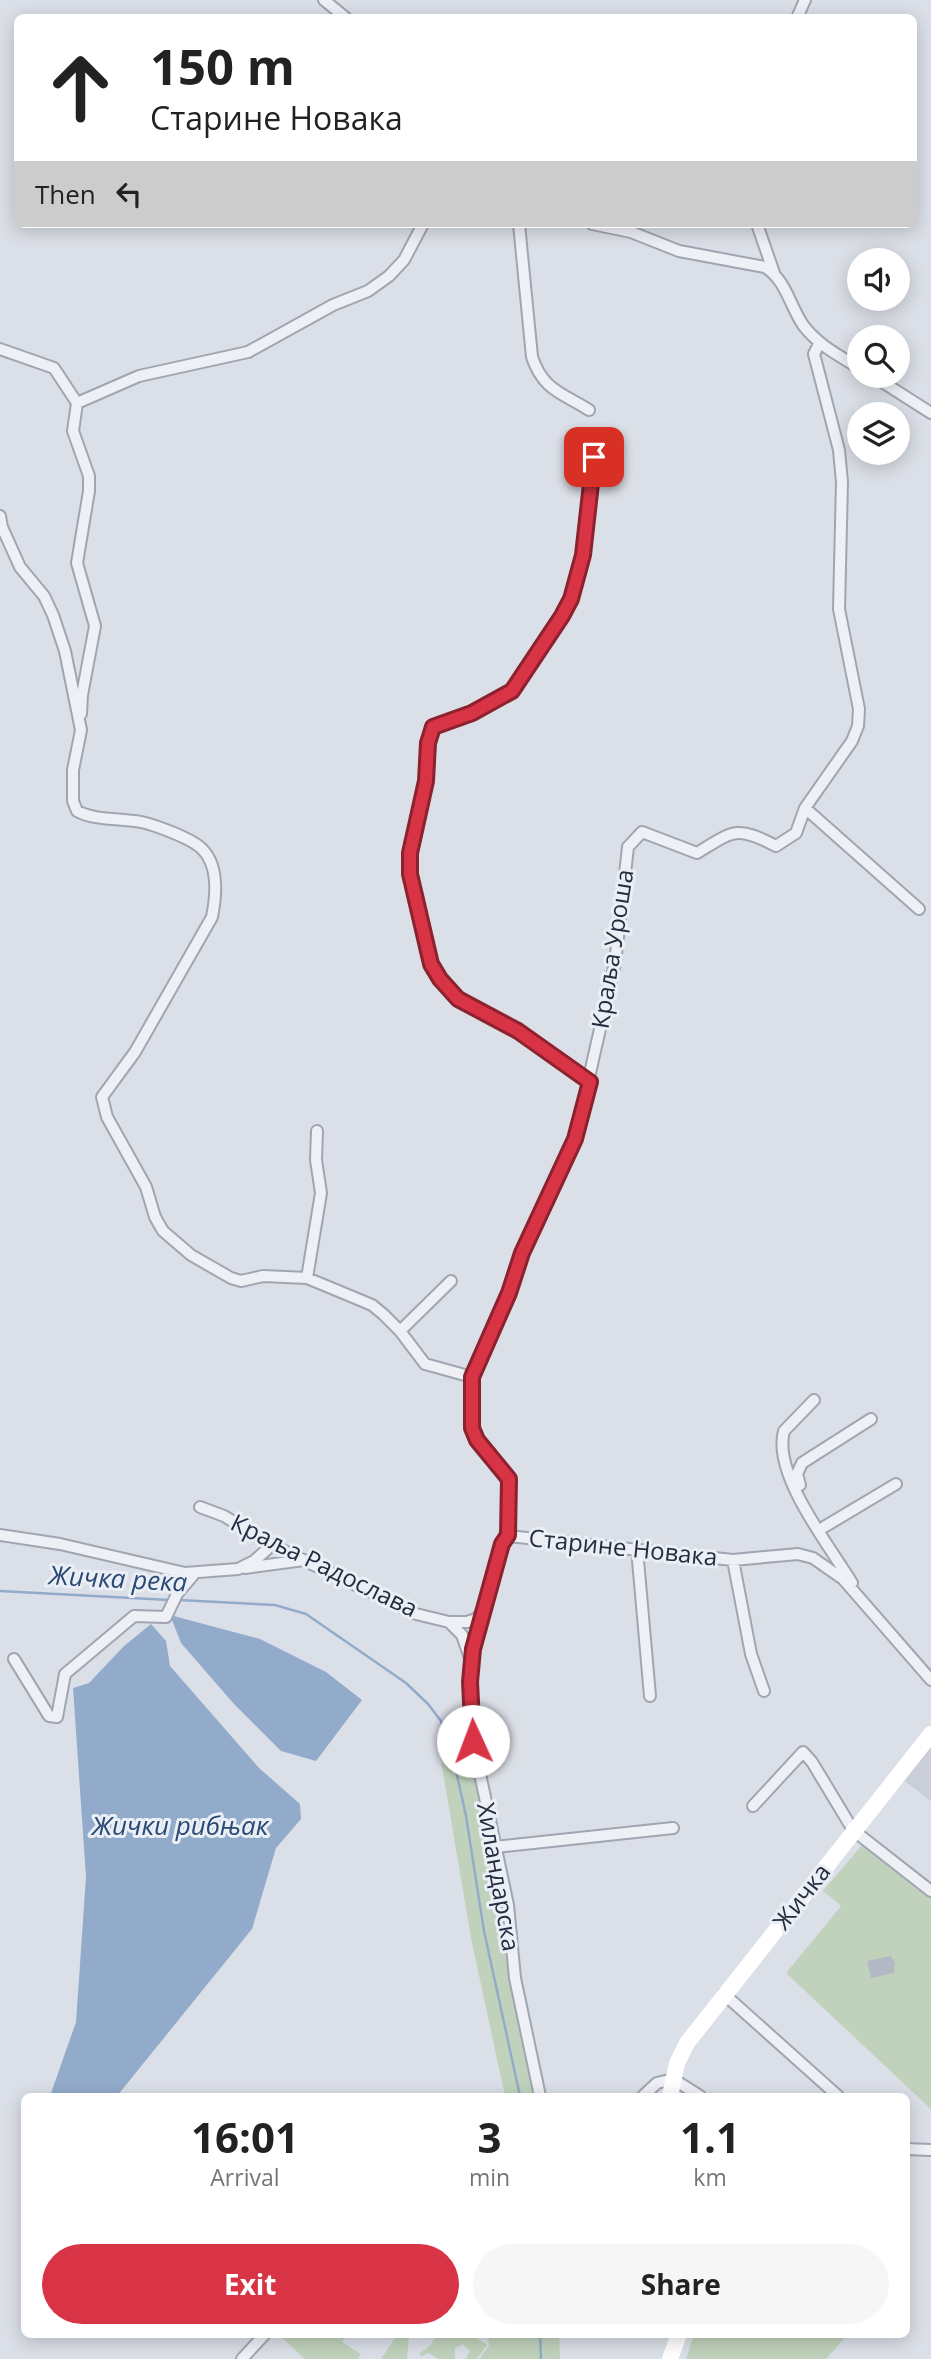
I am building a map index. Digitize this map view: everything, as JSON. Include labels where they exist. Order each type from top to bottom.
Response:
[{"type":"main road","name":"Жичка","points":[[671,2093],[677,2063],[687,2043],[931,1734]]},
{"type":"main road","points":[[670,2359],[678,2338]]},
{"type":"street","points":[[324,0],[341,14]]},
{"type":"street","points":[[76,403],[139,376],[248,352],[333,305],[368,291],[389,276],[404,260],[421,228]]},
{"type":"street","points":[[519,228],[532,357],[538,373],[562,396],[589,410]]},
{"type":"street","points":[[612,228],[631,232],[679,251],[755,264],[774,273]]},
{"type":"street","points":[[758,228],[774,273],[802,323],[819,344],[847,361]]},
{"type":"street","name":"Краља Уроша","points":[[590,1082],[615,963],[628,847],[642,832],[696,853],[730,833],[751,833],[776,846],[796,834],[805,808],[852,741],[858,726],[859,709],[839,609],[842,482],[839,450],[814,354],[819,344]]},
{"type":"street","points":[[0,349],[54,368],[76,403],[73,431],[75,443],[89,476],[77,563],[95,626],[82,695],[81,730],[73,770],[73,801],[76,811],[88,817],[138,821],[168,831],[203,849],[214,873],[215,901],[212,917],[135,1052],[102,1097],[107,1117],[146,1187],[155,1217],[163,1231],[191,1255],[241,1281],[263,1276],[307,1278],[372,1305],[400,1331],[425,1364],[472,1377]]},
{"type":"street","points":[[892,388],[931,413]]},
{"type":"street","points":[[590,1082],[518,1031],[458,999],[440,979],[431,964],[425,942],[410,874],[410,853],[426,781],[428,743],[433,727],[472,713],[516,687],[571,599],[583,555],[596,434]]},
{"type":"street","points":[[0,516],[20,567],[44,596],[53,615],[65,651],[81,730]]},
{"type":"street","points":[[805,808],[919,909]]},
{"type":"street","name":"Старине Новака","points":[[590,1082],[575,1139],[522,1253],[509,1293],[472,1377],[472,1428],[477,1440],[509,1479],[508,1535],[733,1560],[798,1554],[813,1558],[843,1579],[931,1681]]},
{"type":"street","points":[[307,1278],[321,1193],[316,1160],[317,1131]]},
{"type":"street","points":[[400,1331],[452,1280]]},
{"type":"street","points":[[814,1400],[784,1431],[783,1451],[788,1470],[805,1507],[860,1598]]},
{"type":"street","points":[[836,1557],[837,1549],[798,1481],[798,1469],[802,1463],[872,1419]]},
{"type":"street","points":[[824,1527],[896,1484]]},
{"type":"street","name":"Краља Радослава","points":[[200,1507],[224,1516],[272,1545],[416,1614],[449,1622],[476,1619],[485,1610]]},
{"type":"street","points":[[0,1535],[60,1544],[136,1563],[195,1573],[304,1560]]},
{"type":"street","name":"Хиландарска","points":[[508,1535],[502,1544],[471,1665],[473,1741],[508,1905],[515,1978],[539,2093]]},
{"type":"street","points":[[239,1569],[254,1561],[272,1545]]},
{"type":"street","points":[[637,1549],[650,1696]]},
{"type":"street","points":[[733,1560],[751,1654],[764,1691]]},
{"type":"street","points":[[14,1659],[49,1716],[57,1717],[63,1679],[68,1670],[80,1664],[130,1619],[140,1615],[166,1617],[177,1594],[195,1573]]},
{"type":"street","points":[[449,1622],[462,1635],[471,1665]]},
{"type":"street","points":[[753,1806],[803,1752],[812,1762],[853,1830],[931,1891]]},
{"type":"street","points":[[495,1847],[673,1828]]},
{"type":"street","points":[[724,1994],[835,2093]]},
{"type":"street","points":[[646,2093],[657,2083],[673,2079],[695,2093]]},
{"type":"street","points":[[910,2148],[931,2150]]},
{"type":"street","points":[[242,2359],[261,2338]]},
{"type":"shaded area","points":[[931,1734],[931,1801],[898,1776]]},
{"type":"green space","points":[[473,1741],[539,2093],[504,2093],[471,1938],[439,1749]]},
{"type":"green space","points":[[867,1839],[931,1891],[931,2109],[786,1973],[841,1906],[823,1891]]},
{"type":"green space","points":[[282,2338],[344,2338],[342,2342],[361,2354],[358,2359],[305,2359]]},
{"type":"green space","points":[[395,2338],[409,2338],[407,2359],[381,2359]]},
{"type":"green space","points":[[435,2338],[477,2338],[487,2345],[477,2359],[466,2359],[470,2351],[463,2344],[455,2348],[455,2359],[438,2359],[429,2353],[422,2356],[419,2354],[430,2346]]},
{"type":"green space","points":[[488,2338],[559,2338],[560,2359],[479,2359],[489,2346]]},
{"type":"green space","points":[[693,2338],[844,2338],[826,2359],[686,2359]]},
{"type":"water","name":"Жички рибњак","points":[[170,1615],[260,1639],[326,1672],[362,1700],[316,1761],[281,1751],[234,1704],[181,1643]]},
{"type":"water","name":"Жички рибњак","points":[[151,1624],[166,1641],[170,1666],[259,1768],[300,1804],[301,1819],[276,1848],[252,1929],[119,2093],[51,2093],[76,2022],[86,1877],[73,1688],[89,1683],[124,1646]]},
{"type":"building","points":[[891,1956],[895,1963],[894,1973],[871,1978],[867,1961]]},
{"type":"waterway","name":"Жичка река","points":[[0,1591],[169,1600]]},
{"type":"waterway","points":[[179,1600],[275,1605],[306,1614],[406,1683],[441,1721],[451,1748],[466,1816],[484,1931],[519,2093]]},
{"type":"waterway","points":[[540,2338],[541,2359]]},
{"type":"route","points":[[473,1741],[470,1682],[473,1649],[502,1544],[508,1535],[509,1479],[503,1468],[477,1440],[472,1428],[472,1377],[509,1293],[522,1253],[575,1139],[590,1082],[518,1031],[458,999],[440,979],[431,964],[425,942],[410,874],[410,853],[426,781],[428,743],[433,727],[454,717],[472,713],[512,691],[571,599],[583,555],[594,457]]}]
